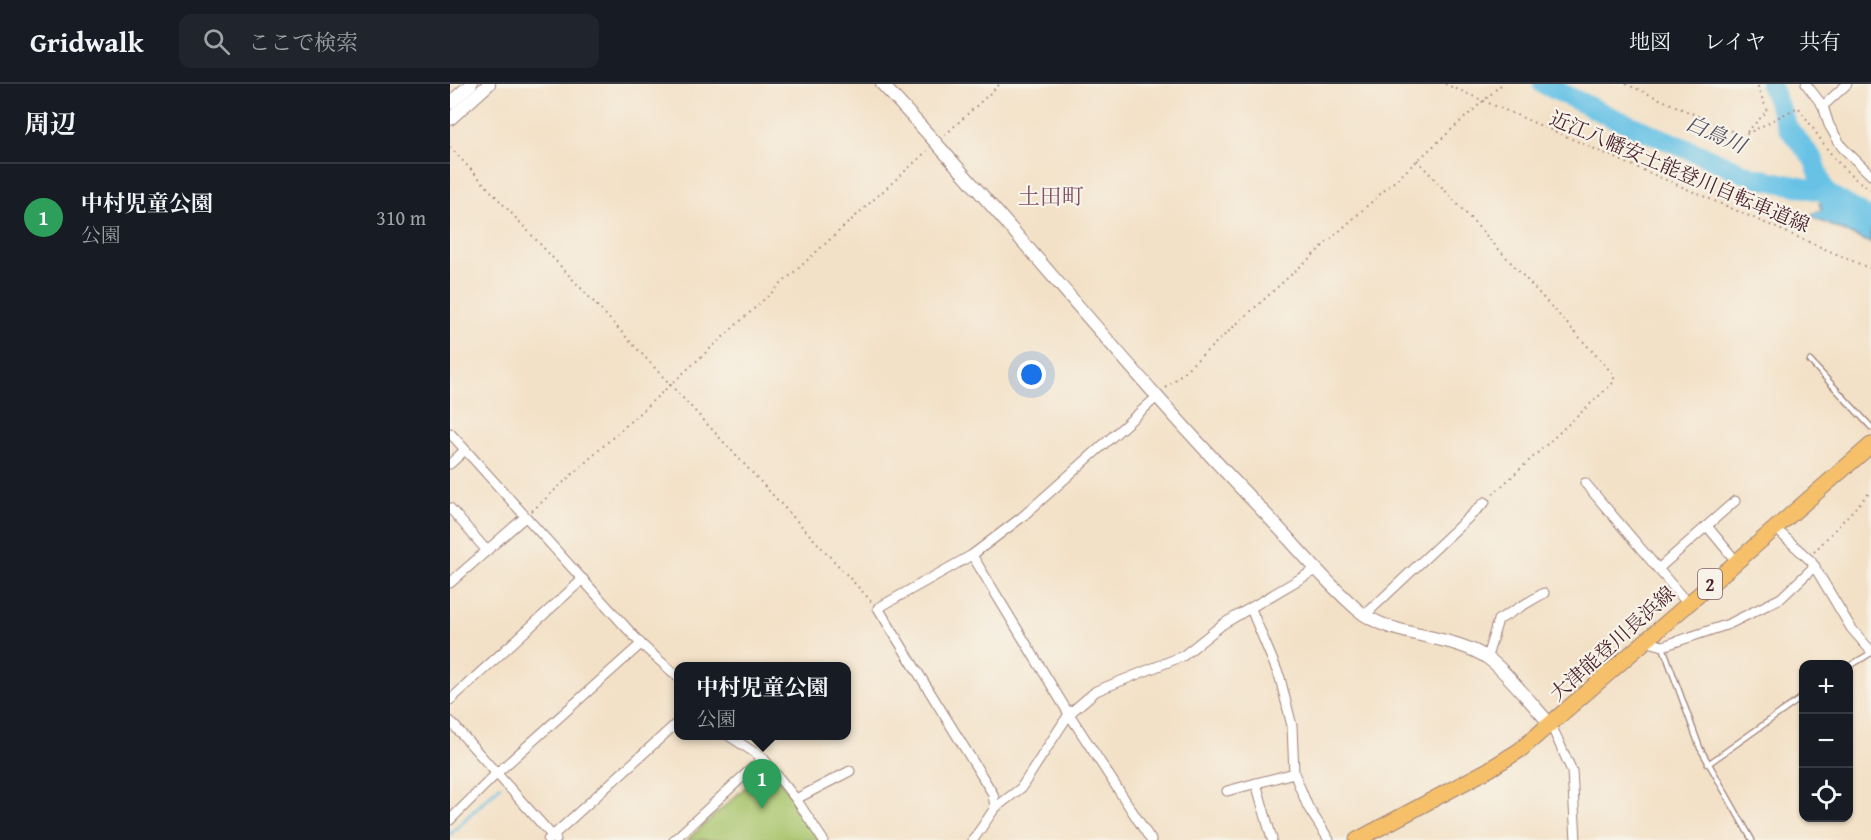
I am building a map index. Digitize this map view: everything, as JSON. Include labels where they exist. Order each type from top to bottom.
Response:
[{"type":"main road","name":"大津能登川長浜線","points":[[1357,840],[1488,770],[1551,725],[1644,641],[1871,445]]},
{"type":"street","points":[[450,103],[471,84]]},
{"type":"street","points":[[450,120],[489,84]]},
{"type":"street","points":[[882,84],[937,142],[1211,458],[1315,570],[1365,615],[1380,623],[1455,642],[1487,657],[1551,725],[1572,771],[1575,840]]},
{"type":"street","points":[[1806,84],[1823,106],[1829,125],[1842,147],[1871,175]]},
{"type":"street","points":[[1823,106],[1847,84]]},
{"type":"street","points":[[995,808],[993,794],[878,608],[972,555],[1022,517],[1158,396]]},
{"type":"street","points":[[450,433],[641,644],[674,673]]},
{"type":"street","points":[[450,464],[465,450]]},
{"type":"street","points":[[1585,483],[1688,604]]},
{"type":"street","points":[[1658,569],[1736,501]]},
{"type":"street","points":[[1365,615],[1485,502]]},
{"type":"street","points":[[450,508],[487,550]]},
{"type":"street","points":[[450,583],[525,517]]},
{"type":"street","points":[[1707,526],[1736,561]]},
{"type":"street","points":[[1775,528],[1815,566],[1851,628],[1871,652]]},
{"type":"street","points":[[972,555],[1069,714],[1151,840]]},
{"type":"street","points":[[1644,641],[1663,646],[1729,624],[1781,598],[1815,566]]},
{"type":"street","points":[[973,840],[995,808],[1021,788],[1069,714],[1096,691],[1183,656],[1223,624],[1315,570]]},
{"type":"street","points":[[450,700],[583,579]]},
{"type":"street","points":[[1487,657],[1498,620],[1544,593]]},
{"type":"street","points":[[1251,609],[1280,678],[1292,726],[1294,773],[1308,807],[1329,840]]},
{"type":"street","points":[[450,820],[497,773],[641,644]]},
{"type":"street","points":[[450,721],[552,839],[674,726]]},
{"type":"street","points":[[736,740],[763,758],[796,799],[823,840]]},
{"type":"street","points":[[674,840],[763,758]]},
{"type":"street","points":[[796,799],[850,771]]},
{"type":"street","points":[[1227,791],[1294,773]]},
{"type":"street","points":[[1256,783],[1272,839]]},
{"type":"lane","points":[[1810,361],[1871,428]]},
{"type":"lane","points":[[1663,646],[1708,764],[1752,840]]},
{"type":"lane","points":[[1853,664],[1871,652]]},
{"type":"lane","points":[[1708,764],[1799,699]]},
{"type":"path","points":[[525,517],[1000,84]]},
{"type":"path","name":"近江八幡安土能登川自転車道線","points":[[1445,84],[1481,102],[1871,269]]},
{"type":"path","points":[[1158,396],[1502,84]]},
{"type":"path","points":[[1626,84],[1743,136]]},
{"type":"path","points":[[1743,136],[1767,111],[1757,84]]},
{"type":"path","points":[[1743,136],[1798,107],[1837,164],[1855,180],[1871,189]]},
{"type":"path","points":[[450,147],[878,608]]},
{"type":"path","points":[[1417,160],[1614,375],[1614,382],[1485,502]]},
{"type":"path","points":[[1808,558],[1871,491]]},
{"type":"green space","points":[[771,768],[824,840],[687,840],[764,771]]},
{"type":"water","points":[[1832,191],[1871,220],[1871,243],[1809,216],[1822,209],[1819,204]]},
{"type":"waterway","name":"白鳥川","points":[[1543,84],[1609,116],[1753,177],[1825,192],[1871,219]]},
{"type":"waterway","points":[[1770,84],[1788,128],[1814,160],[1825,192]]},
{"type":"waterway","points":[[450,834],[500,786]]},
{"type":"place","name":"中村児童公園","points":[[762,809]]},
{"type":"district","name":"土田町","points":[[1051,196]]}]
